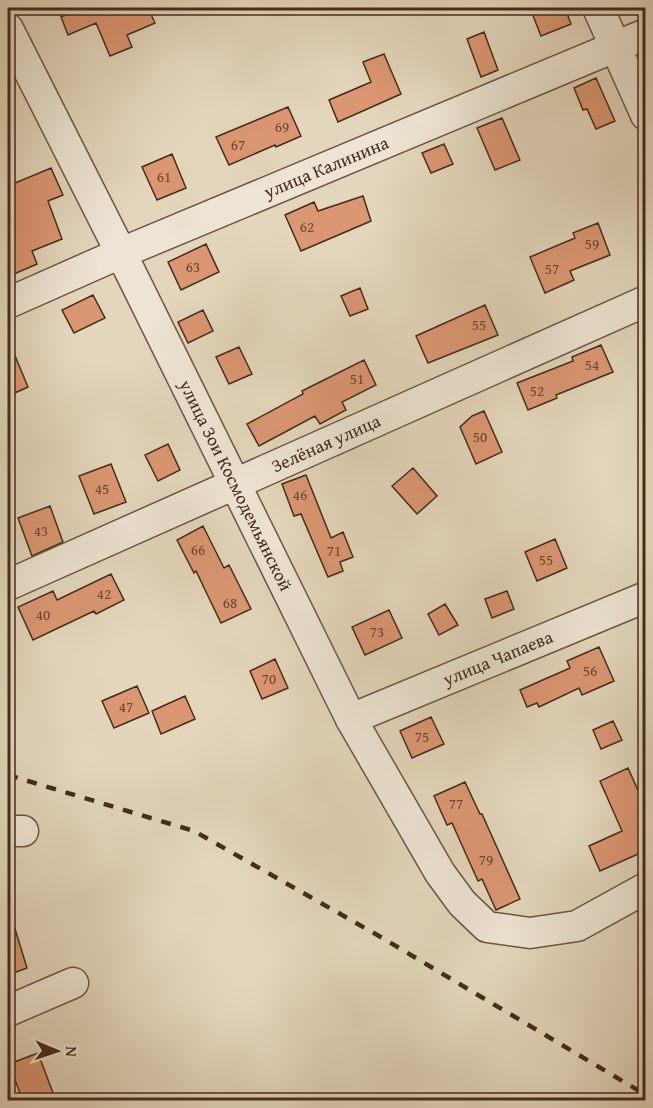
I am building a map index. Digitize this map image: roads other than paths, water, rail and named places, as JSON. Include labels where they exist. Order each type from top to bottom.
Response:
[{"type":"street","points":[[598,8],[645,115]]},
{"type":"street","name":"улица Зои Космодемьянской","points":[[8,29],[122,253],[351,719],[440,873],[462,903],[487,927],[530,933],[577,926],[645,888]]},
{"type":"street","name":"улица Калинина","points":[[8,303],[645,34]]},
{"type":"street","name":"Зелёная улица","points":[[8,585],[645,301]]},
{"type":"street","name":"улица Чапаева","points":[[351,719],[645,597]]},
{"type":"street","points":[[8,1011],[73,983]]},
{"type":"railway","points":[[8,775],[194,831],[379,936],[646,1095]]}]
